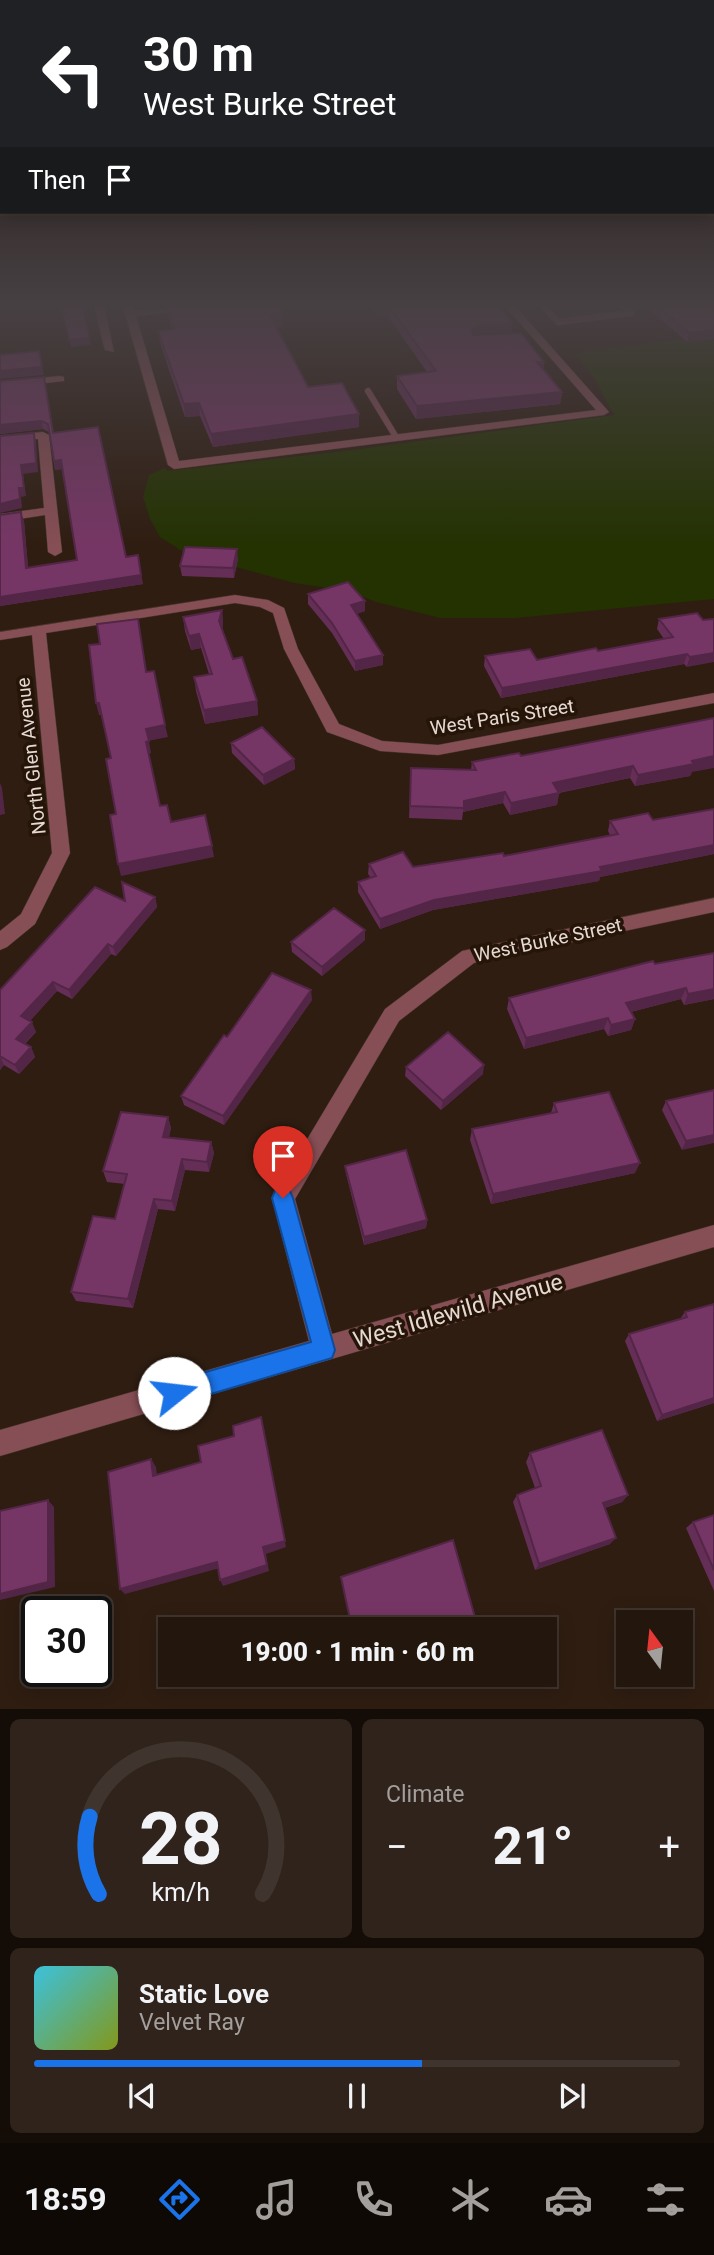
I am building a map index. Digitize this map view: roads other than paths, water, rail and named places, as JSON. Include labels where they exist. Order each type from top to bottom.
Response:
[{"type":"street","points":[[151,386],[173,465],[604,412],[581,386]]},
{"type":"street","points":[[0,439],[43,435],[55,552]]},
{"type":"street","points":[[0,518],[50,511]]},
{"type":"street","name":"West Paris Street","points":[[0,636],[234,599],[263,603],[279,611],[291,649],[333,728],[380,746],[439,750],[714,698]]},
{"type":"street","name":"North Glen Avenue","points":[[0,942],[28,919],[61,852],[39,629]]},
{"type":"street","name":"West Burke Street","points":[[324,1350],[283,1198],[392,1015],[469,956],[714,905]]},
{"type":"street","name":"West Idlewild Avenue","points":[[0,1443],[714,1236]]},
{"type":"lane","points":[[368,391],[396,438]]}]
